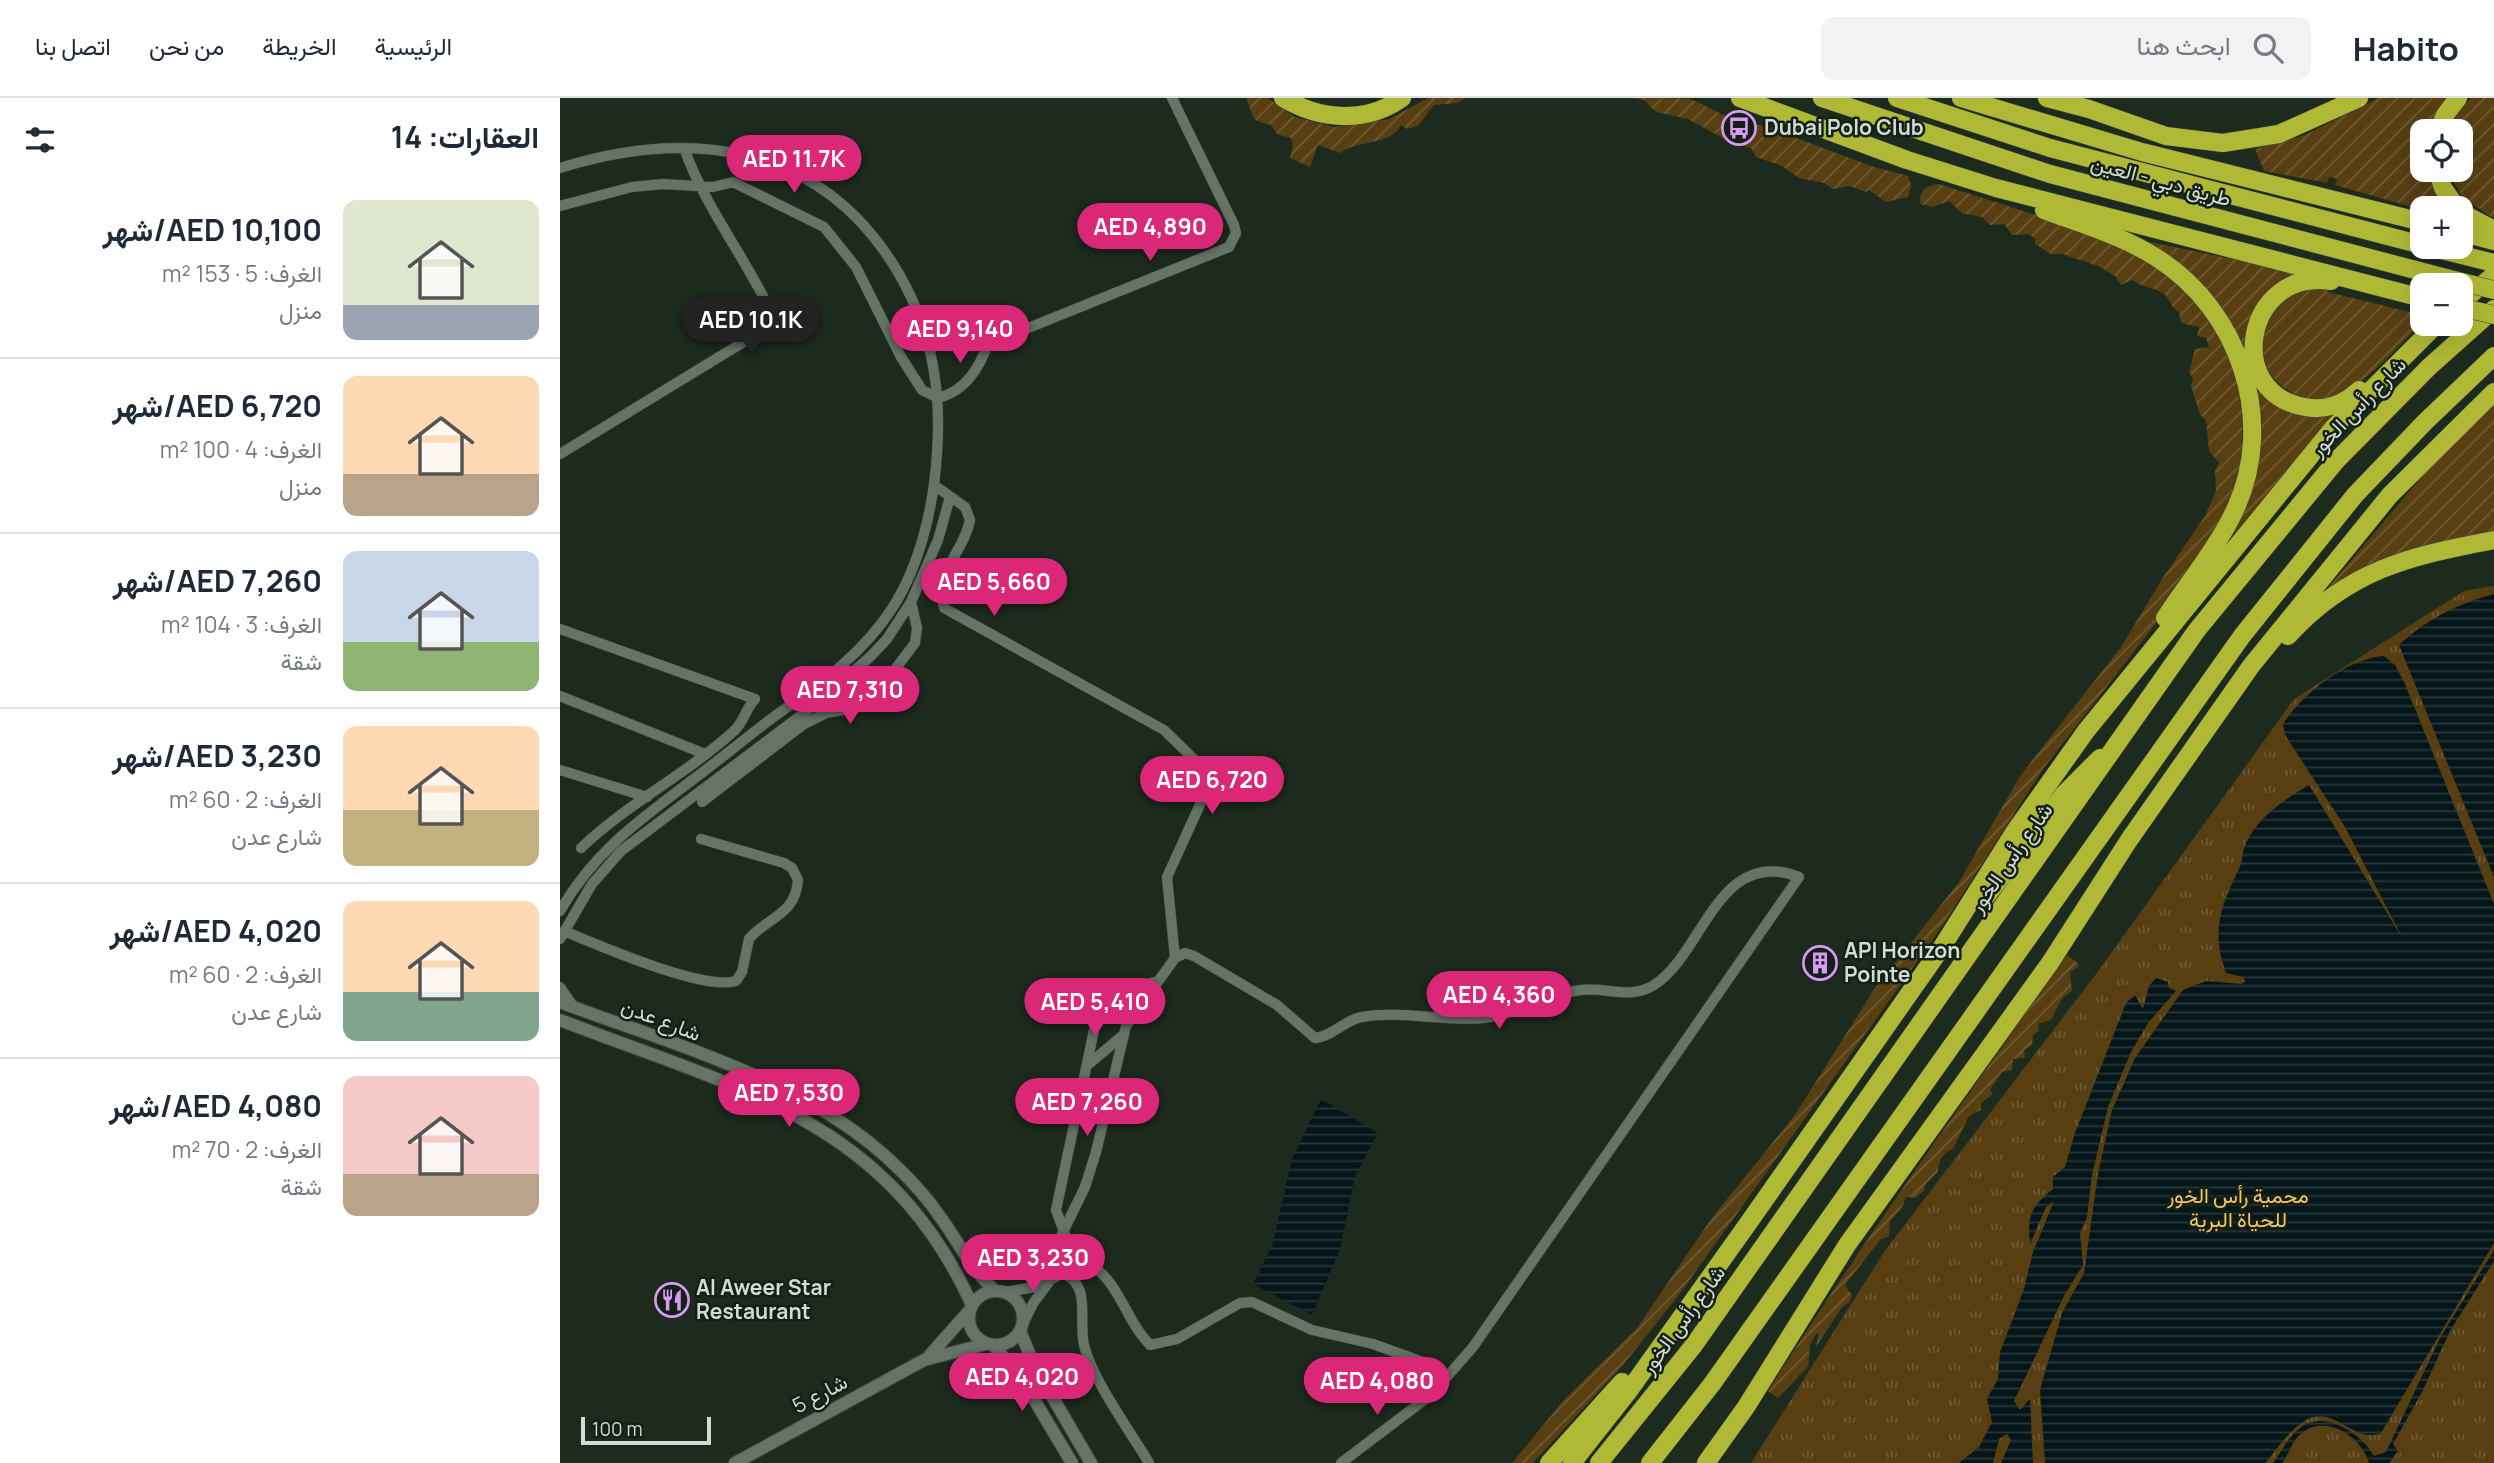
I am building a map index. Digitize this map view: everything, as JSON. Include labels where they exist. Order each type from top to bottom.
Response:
[{"type":"highway","points":[[1283,98],[1309,111],[1340,117],[1370,113],[1402,98]]},
{"type":"highway","points":[[1740,98],[1907,160],[1996,188],[2410,294]]},
{"type":"highway","name":"طريق دبي - العين","points":[[1822,98],[2050,174],[2494,290]]},
{"type":"highway","name":"طريق دبي - العين","points":[[1897,98],[2063,152],[2410,242]]},
{"type":"highway","points":[[1961,98],[2074,134],[2410,219]]},
{"type":"highway","points":[[1998,98],[2165,156]]},
{"type":"highway","points":[[2047,98],[2089,109],[2166,136],[2223,143],[2279,134],[2359,98]]},
{"type":"highway","points":[[2073,98],[2089,109]]},
{"type":"highway","points":[[2445,119],[2458,98]]},
{"type":"highway","points":[[1996,188],[2130,244],[2179,273],[2217,315],[2232,340],[2242,367],[2252,417],[2250,457],[2241,496],[2221,535],[2154,636],[2142,664]]},
{"type":"highway","points":[[2473,222],[2492,237]]},
{"type":"highway","points":[[2473,234],[2492,237]]},
{"type":"highway","points":[[2473,258],[2494,263]]},
{"type":"highway","points":[[2473,294],[2494,275]]},
{"type":"highway","points":[[2370,283],[2302,281],[2279,293],[2268,304],[2256,324],[2253,347],[2256,364],[2269,388],[2296,405],[2318,408],[2332,406],[2352,396],[2401,348],[2420,341]]},
{"type":"highway","points":[[2473,309],[2494,315]]},
{"type":"highway","name":"شارع رأس الخور","points":[[1600,1463],[1694,1345],[2181,652],[2303,499],[2396,399],[2494,309]]},
{"type":"highway","points":[[1572,1463],[1690,1306],[1942,947],[2041,792],[2334,427],[2425,336]]},
{"type":"highway","points":[[1650,1463],[1712,1384],[2242,636],[2355,495],[2494,356]]},
{"type":"highway","points":[[1706,1463],[1746,1407],[1847,1245],[2050,963],[2129,841],[2251,666],[2335,560],[2424,459],[2494,392]]},
{"type":"highway","points":[[2129,841],[2163,804],[2269,657],[2323,602],[2354,581],[2401,560],[2494,540]]},
{"type":"highway","points":[[1942,947],[1981,904],[2068,788],[2087,769],[2112,751]]},
{"type":"highway","points":[[1549,1463],[1690,1306]]},
{"type":"street","points":[[944,324],[989,341],[1003,339],[1229,247],[1236,233],[1234,225],[1172,98]]},
{"type":"street","points":[[560,168],[626,152],[684,148],[722,151],[772,162],[817,184],[855,214],[884,251],[921,317],[934,359],[938,398],[934,485],[924,530],[906,582],[874,632],[836,671],[620,834],[586,869],[560,911]]},
{"type":"street","points":[[560,454],[760,332],[768,324],[770,312],[723,222],[698,186],[684,148]]},
{"type":"street","points":[[560,206],[632,187],[698,186],[733,182],[824,227],[856,267],[901,358],[922,390],[938,398],[951,394],[964,384],[979,364],[989,341]]},
{"type":"street","points":[[934,485],[965,507],[970,520],[942,579],[940,596],[944,608],[1152,723],[1184,747],[1200,766],[1205,786],[1203,798],[1167,877],[1175,958]]},
{"type":"street","points":[[701,839],[784,863],[792,868],[797,880],[794,895],[781,915],[749,939],[742,972],[736,981],[716,982],[687,976],[562,935],[592,884],[621,851],[853,674],[887,639],[911,602],[931,561],[950,497]]},
{"type":"street","points":[[702,802],[804,724],[826,713],[855,708],[874,696],[915,643],[917,628],[911,602]]},
{"type":"street","points":[[560,629],[755,699],[740,724],[705,754],[614,819],[581,848]]},
{"type":"street","points":[[560,696],[705,754]]},
{"type":"street","points":[[740,724],[756,748]]},
{"type":"street","points":[[560,769],[647,797]]},
{"type":"street","points":[[1062,1234],[1084,1187],[1096,1152],[1115,1083],[1122,1036],[1132,1013],[1175,958],[1185,953],[1277,1005],[1315,1038],[1326,1036],[1346,1021],[1366,1016],[1486,1018],[1575,991],[1605,990],[1626,994],[1646,989],[1667,974],[1718,901],[1734,886],[1771,872],[1799,877],[1473,1347],[1432,1394],[1341,1463]]},
{"type":"street","points":[[1077,1267],[1057,1219],[1057,1202],[1080,1090],[1089,1064],[1097,1016],[1104,1004],[1122,991],[1154,982]]},
{"type":"street","points":[[560,987],[573,1007]]},
{"type":"street","name":"شارع عدن","points":[[560,1002],[812,1101],[871,1142],[919,1189],[980,1276],[1000,1291]]},
{"type":"street","name":"شارع عدن","points":[[560,1020],[773,1102],[830,1133],[880,1173],[917,1213],[942,1248],[971,1308]]},
{"type":"street","points":[[1089,1064],[1122,1036]]},
{"type":"street","points":[[990,1345],[1014,1340],[1050,1282],[1077,1267],[1093,1266],[1109,1278],[1129,1318],[1150,1345],[1177,1339],[1240,1303],[1252,1302],[1312,1330],[1373,1344],[1439,1368]]},
{"type":"street","points":[[1063,1273],[1074,1279],[1081,1291],[1085,1348],[1149,1463]]},
{"type":"street","points":[[1050,1282],[978,1297],[968,1319],[974,1334],[1014,1368],[1072,1463]]},
{"type":"street","points":[[1000,1291],[1020,1304],[1022,1328],[1030,1359],[1091,1463]]},
{"type":"street","name":"شارع 5","points":[[735,1463],[924,1360],[949,1337],[971,1308]]},
{"type":"street","name":"شارع 5","points":[[924,1360],[990,1345]]},
{"type":"green space","points":[[1246,98],[1268,98],[1295,117],[1334,127],[1389,119],[1428,98],[1466,98],[1457,103],[1434,105],[1418,126],[1407,129],[1401,125],[1390,136],[1340,153],[1318,145],[1310,167],[1290,158],[1293,145],[1291,138],[1277,134],[1271,125],[1255,119]]},
{"type":"green space","points":[[1630,98],[1690,99],[1734,120],[1762,125],[1871,166],[1908,176],[1911,185],[1908,197],[1886,202],[1869,190],[1866,192],[1849,186],[1833,189],[1824,183],[1799,178],[1782,166],[1756,157],[1751,148],[1732,143],[1688,119],[1656,112],[1644,100]]},
{"type":"green space","points":[[2379,98],[2447,98],[2437,119],[2410,119],[2410,182],[2432,182],[2438,196],[2410,196],[2410,207],[2335,185],[2337,179],[2329,177],[2327,183],[2264,171],[2255,149],[2305,135]]},
{"type":"green space","points":[[2471,98],[2494,98],[2494,219],[2473,205],[2473,196],[2461,196],[2454,182],[2473,182],[2473,119],[2454,119]]},
{"type":"green space","points":[[1939,184],[2042,217],[2137,254],[2192,295],[2224,343],[2234,367],[2243,416],[2241,472],[2218,529],[2157,622],[2043,769],[1941,928],[1679,1295],[1623,1365],[1533,1463],[1512,1463],[1563,1401],[1637,1328],[1711,1219],[1795,1115],[1873,991],[1959,882],[2020,776],[2121,647],[2162,579],[2205,516],[2216,491],[2215,471],[2219,463],[2209,451],[2206,421],[2200,414],[2189,372],[2195,349],[2209,347],[2206,338],[2197,336],[2199,327],[2181,323],[2179,312],[2164,294],[2132,280],[2121,285],[2115,276],[2098,266],[2062,254],[2051,254],[2035,244],[2035,239],[2029,234],[2012,235],[2004,224],[1990,225],[1982,217],[1962,213],[1949,201],[1932,207],[1920,204],[1925,189]]},
{"type":"green space","points":[[2150,242],[2301,273],[2277,285],[2245,358],[2149,246]]},
{"type":"green space","points":[[2326,287],[2328,292],[2410,312],[2410,335],[2351,389],[2319,401],[2300,396],[2287,390],[2269,371],[2262,347],[2268,322],[2285,297],[2307,289]]},
{"type":"green space","points":[[2250,377],[2333,415],[2227,542],[2242,508]]},
{"type":"green space","points":[[2494,405],[2494,538],[2321,596],[2429,468]]},
{"type":"green space","name":"محمية رأس الخور للحياة البرية","points":[[2494,586],[2494,1463],[1751,1463],[1884,1252],[2096,974],[2294,699],[2464,591]]},
{"type":"green space","points":[[2067,955],[2078,963],[2078,967],[2070,972],[2072,991],[2063,997],[2051,1020],[2038,1024],[2039,1031],[2033,1035],[2032,1045],[2024,1050],[2025,1058],[2013,1059],[2012,1070],[2002,1072],[1990,1090],[1993,1094],[1981,1103],[1981,1110],[1969,1116],[1953,1149],[1946,1152],[1938,1172],[1925,1185],[1924,1191],[1915,1198],[1906,1197],[1902,1208],[1890,1221],[1889,1236],[1880,1240],[1845,1285],[1852,1295],[1850,1302],[1842,1307],[1816,1347],[1819,1332],[1815,1336],[1811,1344],[1808,1367],[1778,1398],[1768,1391],[1804,1335],[1914,1171]]},
{"type":"shaded area","points":[[2494,594],[2494,877],[2399,645],[2443,614]]},
{"type":"shaded area","name":"محمية رأس الخور للحياة البرية","points":[[2384,656],[2395,665],[2405,684],[2494,904],[2494,1243],[2381,1433],[2361,1433],[2333,1419],[2314,1417],[2292,1431],[2265,1463],[2045,1463],[2040,1390],[2062,1313],[2084,1273],[2098,1174],[2112,1110],[2135,1058],[2183,990],[2206,981],[2242,984],[2245,981],[2243,977],[2226,973],[2221,958],[2219,932],[2223,908],[2251,833],[2265,817],[2309,785],[2403,939],[2345,827],[2285,735],[2283,724],[2302,701],[2327,680],[2355,664]]},
{"type":"shaded area","points":[[2156,978],[2168,982],[2169,988],[2176,991],[2148,1023],[2131,1052],[2108,1107],[2092,1175],[2087,1217],[2080,1233],[2083,1265],[2065,1294],[2014,1401],[2020,1410],[2030,1399],[2033,1463],[2001,1463],[2011,1440],[2007,1434],[1999,1439],[1993,1463],[1959,1463],[1979,1447],[1992,1422],[1987,1399],[1998,1379],[2000,1352],[2024,1289],[2033,1252],[2054,1201],[2046,1207],[2030,1244],[2029,1226],[2032,1212],[2053,1189],[2053,1177],[2065,1167],[2075,1133],[2126,1003],[2135,995],[2143,1009],[2149,986]]},
{"type":"shaded area","points":[[1321,1099],[1378,1133],[1355,1176],[1340,1249],[1312,1315],[1253,1284],[1272,1246],[1292,1159]]},
{"type":"shaded area","points":[[2494,1250],[2494,1261],[2450,1331],[2423,1390],[2393,1444],[2398,1451],[2389,1463],[2369,1463],[2365,1452],[2348,1435],[2338,1429],[2316,1426],[2305,1431],[2294,1442],[2282,1463],[2273,1463],[2296,1431],[2320,1421],[2331,1422],[2351,1432],[2374,1456],[2386,1452],[2440,1338]]},
{"type":"place","name":"Dubai Polo Club","points":[[1739,128]]},
{"type":"place","name":"API Horizon Pointe","points":[[1820,963]]},
{"type":"place","name":"Al Aweer Star Restaurant","points":[[672,1300]]}]
